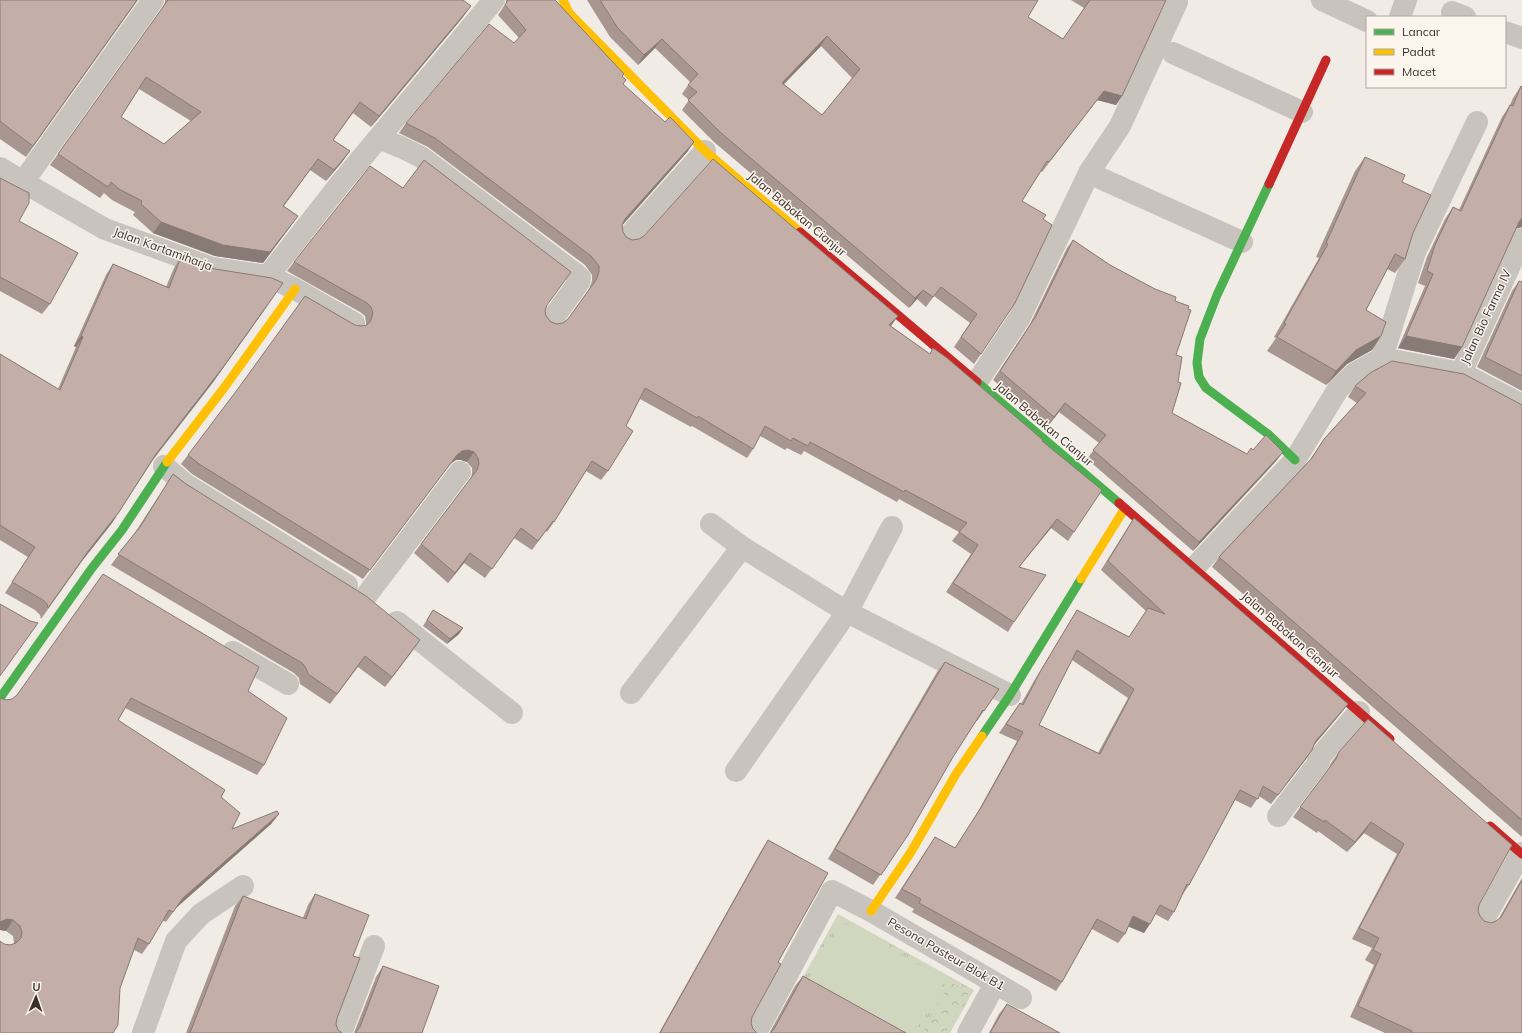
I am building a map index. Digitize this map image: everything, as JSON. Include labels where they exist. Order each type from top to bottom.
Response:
[{"type":"street","points":[[23,182],[153,0]]},
{"type":"street","points":[[268,276],[340,184],[494,0]]},
{"type":"street","name":"Jalan Babakan Cianjur","points":[[563,0],[569,13],[705,151],[1125,508],[1395,743]]},
{"type":"street","points":[[1322,0],[1366,21]]},
{"type":"street","points":[[1400,16],[1406,0]]},
{"type":"street","points":[[977,382],[1019,320],[1090,171],[1120,126],[1177,2]]},
{"type":"street","points":[[1506,32],[1522,38]]},
{"type":"street","points":[[1173,53],[1302,112]]},
{"type":"street","points":[[1295,460],[1268,434],[1206,388],[1199,377],[1197,363],[1200,339],[1217,294],[1326,60]]},
{"type":"street","points":[[1382,358],[1415,252],[1476,122]]},
{"type":"street","points":[[379,138],[421,157],[580,278],[579,282],[551,321]]},
{"type":"street","points":[[628,237],[705,151]]},
{"type":"street","name":"Jalan Kartamiharja","points":[[0,168],[105,229],[212,268],[268,276],[354,323]]},
{"type":"street","points":[[1102,179],[1242,242]]},
{"type":"street","name":"Jalan Bio Farma IV","points":[[1461,373],[1520,248]]},
{"type":"street","points":[[0,698],[99,572],[132,512],[164,466],[224,388],[295,290]]},
{"type":"street","points":[[1194,568],[1295,460],[1338,389],[1355,373],[1382,358],[1461,373],[1522,405]]},
{"type":"street","points":[[164,466],[185,484],[366,596],[430,649],[512,713]]},
{"type":"street","points":[[366,596],[460,472]]},
{"type":"street","points":[[871,911],[911,852],[956,774],[1010,695],[1125,508]]},
{"type":"street","points":[[711,524],[742,547],[847,612],[1010,695]]},
{"type":"street","points":[[736,771],[847,612],[892,527]]},
{"type":"street","points":[[631,693],[742,547]]},
{"type":"street","points":[[214,640],[288,684]]},
{"type":"street","points":[[1278,816],[1319,762],[1318,759],[1359,712]]},
{"type":"street","points":[[1483,921],[1522,854],[1485,822]]},
{"type":"street","points":[[143,1033],[176,941],[201,914],[243,886]]},
{"type":"street","name":"Pesona Pasteur Blok B1","points":[[756,1033],[832,891],[871,911],[1021,998]]},
{"type":"street","points":[[341,1033],[374,946]]},
{"type":"street","points":[[968,1033],[995,984]]},
{"type":"green space","points":[[838,914],[974,990],[950,1033],[896,1033],[801,981]]},
{"type":"green space","points":[[842,922],[945,979],[914,1033],[906,1033],[809,979]]},
{"type":"green space","points":[[950,982],[969,992],[946,1033],[922,1033]]},
{"type":"building","points":[[0,0],[137,0],[33,146],[0,121]]},
{"type":"building","points":[[168,0],[463,0],[471,6],[379,116],[360,102],[333,140],[350,151],[334,170],[318,159],[283,206],[298,216],[270,252],[223,245],[161,222],[141,204],[142,201],[119,189],[111,182],[108,187],[58,154]],"holes":[[[146,77],[201,112],[164,144],[121,117]]]},
{"type":"building","points":[[508,0],[555,0],[624,74],[622,76],[626,80],[623,84],[665,122],[670,117],[694,142],[625,219],[622,225],[623,232],[626,237],[632,240],[639,239],[644,236],[713,159],[898,316],[889,325],[930,354],[933,348],[947,358],[1043,440],[1042,441],[1102,490],[1074,532],[1057,519],[1019,567],[1046,575],[1014,622],[953,583],[978,545],[959,532],[967,523],[905,490],[904,492],[810,442],[808,446],[793,438],[791,441],[765,426],[753,449],[698,416],[697,418],[645,388],[626,426],[633,431],[608,471],[592,461],[554,522],[553,521],[538,541],[521,528],[492,569],[470,553],[455,573],[421,544],[477,470],[479,464],[478,458],[474,452],[468,450],[462,451],[457,455],[370,570],[199,464],[188,455],[305,296],[355,325],[367,325],[371,320],[373,313],[371,307],[367,303],[294,262],[370,166],[403,188],[424,160],[571,272],[547,305],[545,311],[546,316],[551,322],[557,324],[563,323],[568,319],[596,280],[599,272],[599,266],[591,256],[435,138],[406,123],[489,24],[514,43],[526,30],[505,5]]},
{"type":"building","points":[[600,0],[1038,0],[1028,17],[1063,39],[1090,0],[1166,0],[1122,96],[1104,91],[1049,162],[1047,161],[1022,201],[1046,215],[1043,219],[1052,225],[1015,303],[981,354],[961,337],[977,314],[941,287],[933,297],[923,290],[915,298],[720,132],[688,100],[697,92],[688,85],[698,74],[662,39],[644,55],[617,27]],"holes":[[[827,36],[860,69],[822,115],[782,83]]]},
{"type":"building","points":[[1521,86],[1522,218],[1462,347],[1406,336],[1433,274],[1427,271],[1435,245],[1453,207],[1461,211],[1510,105],[1513,106]]},
{"type":"building","points":[[1365,157],[1405,175],[1402,182],[1431,195],[1413,233],[1405,259],[1395,254],[1366,310],[1386,322],[1381,336],[1356,350],[1336,371],[1277,337],[1286,324],[1284,323],[1328,244],[1326,243]]},
{"type":"building","points":[[0,178],[29,193],[29,203],[19,221],[78,253],[50,304],[0,277]]},
{"type":"building","points":[[1073,240],[1110,265],[1155,289],[1176,297],[1175,301],[1189,306],[1188,309],[1191,310],[1176,355],[1182,357],[1178,382],[1181,383],[1172,413],[1247,454],[1251,448],[1253,450],[1266,435],[1283,452],[1199,542],[1093,450],[1106,435],[1065,403],[1054,417],[1000,371],[1036,316]]},
{"type":"building","points":[[181,257],[215,269],[272,278],[283,283],[221,370],[156,454],[119,512],[89,550],[48,608],[47,604],[43,600],[12,582],[35,547],[0,525],[0,354],[60,390],[83,337],[81,336],[113,264],[169,288]]},
{"type":"building","points":[[1519,281],[1522,282],[1522,376],[1485,357]]},
{"type":"building","points":[[1392,361],[1464,374],[1522,405],[1522,820],[1219,557],[1312,458],[1324,439],[1366,393],[1355,386],[1370,373]]},
{"type":"building","points":[[173,474],[186,484],[366,596],[420,640],[392,677],[365,656],[337,694],[308,674],[302,663],[118,554],[140,527]]},
{"type":"building","points":[[1134,518],[1348,704],[1315,742],[1312,750],[1278,795],[1263,786],[1258,799],[1240,790],[1189,885],[1187,884],[1174,912],[1160,905],[1150,924],[1133,916],[1125,934],[1097,919],[1062,982],[919,903],[921,899],[902,889],[935,837],[955,848],[982,806],[1023,732],[1006,724],[1020,703],[1023,705],[1040,672],[1077,610],[1129,637],[1148,608],[1165,614],[1108,561]],"holes":[[[1077,650],[1134,689],[1100,754],[1039,725]]]},
{"type":"building","points":[[103,574],[259,667],[248,691],[287,718],[264,765],[131,698],[118,720],[225,790],[221,797],[240,813],[232,829],[277,811],[279,814],[183,898],[173,912],[169,910],[149,944],[138,938],[120,988],[118,1025],[113,1033],[0,1033],[0,941],[4,944],[10,945],[16,943],[21,938],[22,932],[20,926],[13,920],[7,919],[0,922],[0,698],[6,700],[12,699],[17,695]]},
{"type":"building","points":[[0,604],[30,621],[38,623],[0,676]]},
{"type":"building","points":[[433,610],[463,628],[450,639],[427,620]]},
{"type":"building","points":[[945,662],[999,689],[984,711],[983,710],[953,757],[908,835],[881,875],[835,849]]},
{"type":"building","points":[[1368,719],[1512,845],[1479,905],[1478,911],[1484,921],[1491,923],[1496,921],[1501,917],[1522,880],[1522,1033],[1411,1033],[1412,1031],[1358,1006],[1381,954],[1373,950],[1379,938],[1359,928],[1404,844],[1371,822],[1355,842],[1325,820],[1324,822],[1300,807],[1336,759],[1339,752]]},
{"type":"building","points":[[768,840],[828,873],[778,962],[781,964],[752,1017],[751,1023],[753,1029],[757,1033],[660,1033]]},
{"type":"building","points":[[315,894],[369,915],[353,956],[360,958],[337,1018],[336,1024],[338,1030],[342,1033],[190,1033],[243,896],[306,919]]},
{"type":"building","points":[[383,966],[439,986],[422,1033],[355,1033],[360,1027]]},
{"type":"building","points":[[803,976],[906,1033],[770,1033],[774,1029]]},
{"type":"building","points":[[1007,1004],[1060,1033],[990,1033]]},
{"type":"traffic: fast","points":[[1269,184],[1217,295],[1200,339],[1197,363],[1199,377],[1206,388],[1268,434],[1295,460]]},
{"type":"traffic: fast","points":[[977,382],[1119,503]]},
{"type":"traffic: fast","points":[[0,698],[92,568],[122,530],[167,462]]},
{"type":"traffic: fast","points":[[982,736],[1010,695],[1081,579]]},
{"type":"traffic: slow","points":[[563,0],[569,13],[705,151],[800,232]]},
{"type":"traffic: slow","points":[[167,462],[224,388],[295,289]]},
{"type":"traffic: slow","points":[[1081,579],[1125,508]]},
{"type":"traffic: slow","points":[[871,911],[911,852],[956,774],[982,736]]},
{"type":"traffic: jam","points":[[1269,184],[1326,60]]},
{"type":"traffic: jam","points":[[800,232],[977,382]]},
{"type":"traffic: jam","points":[[1119,503],[1390,739]]},
{"type":"traffic: jam","points":[[1490,826],[1522,854]]}]
